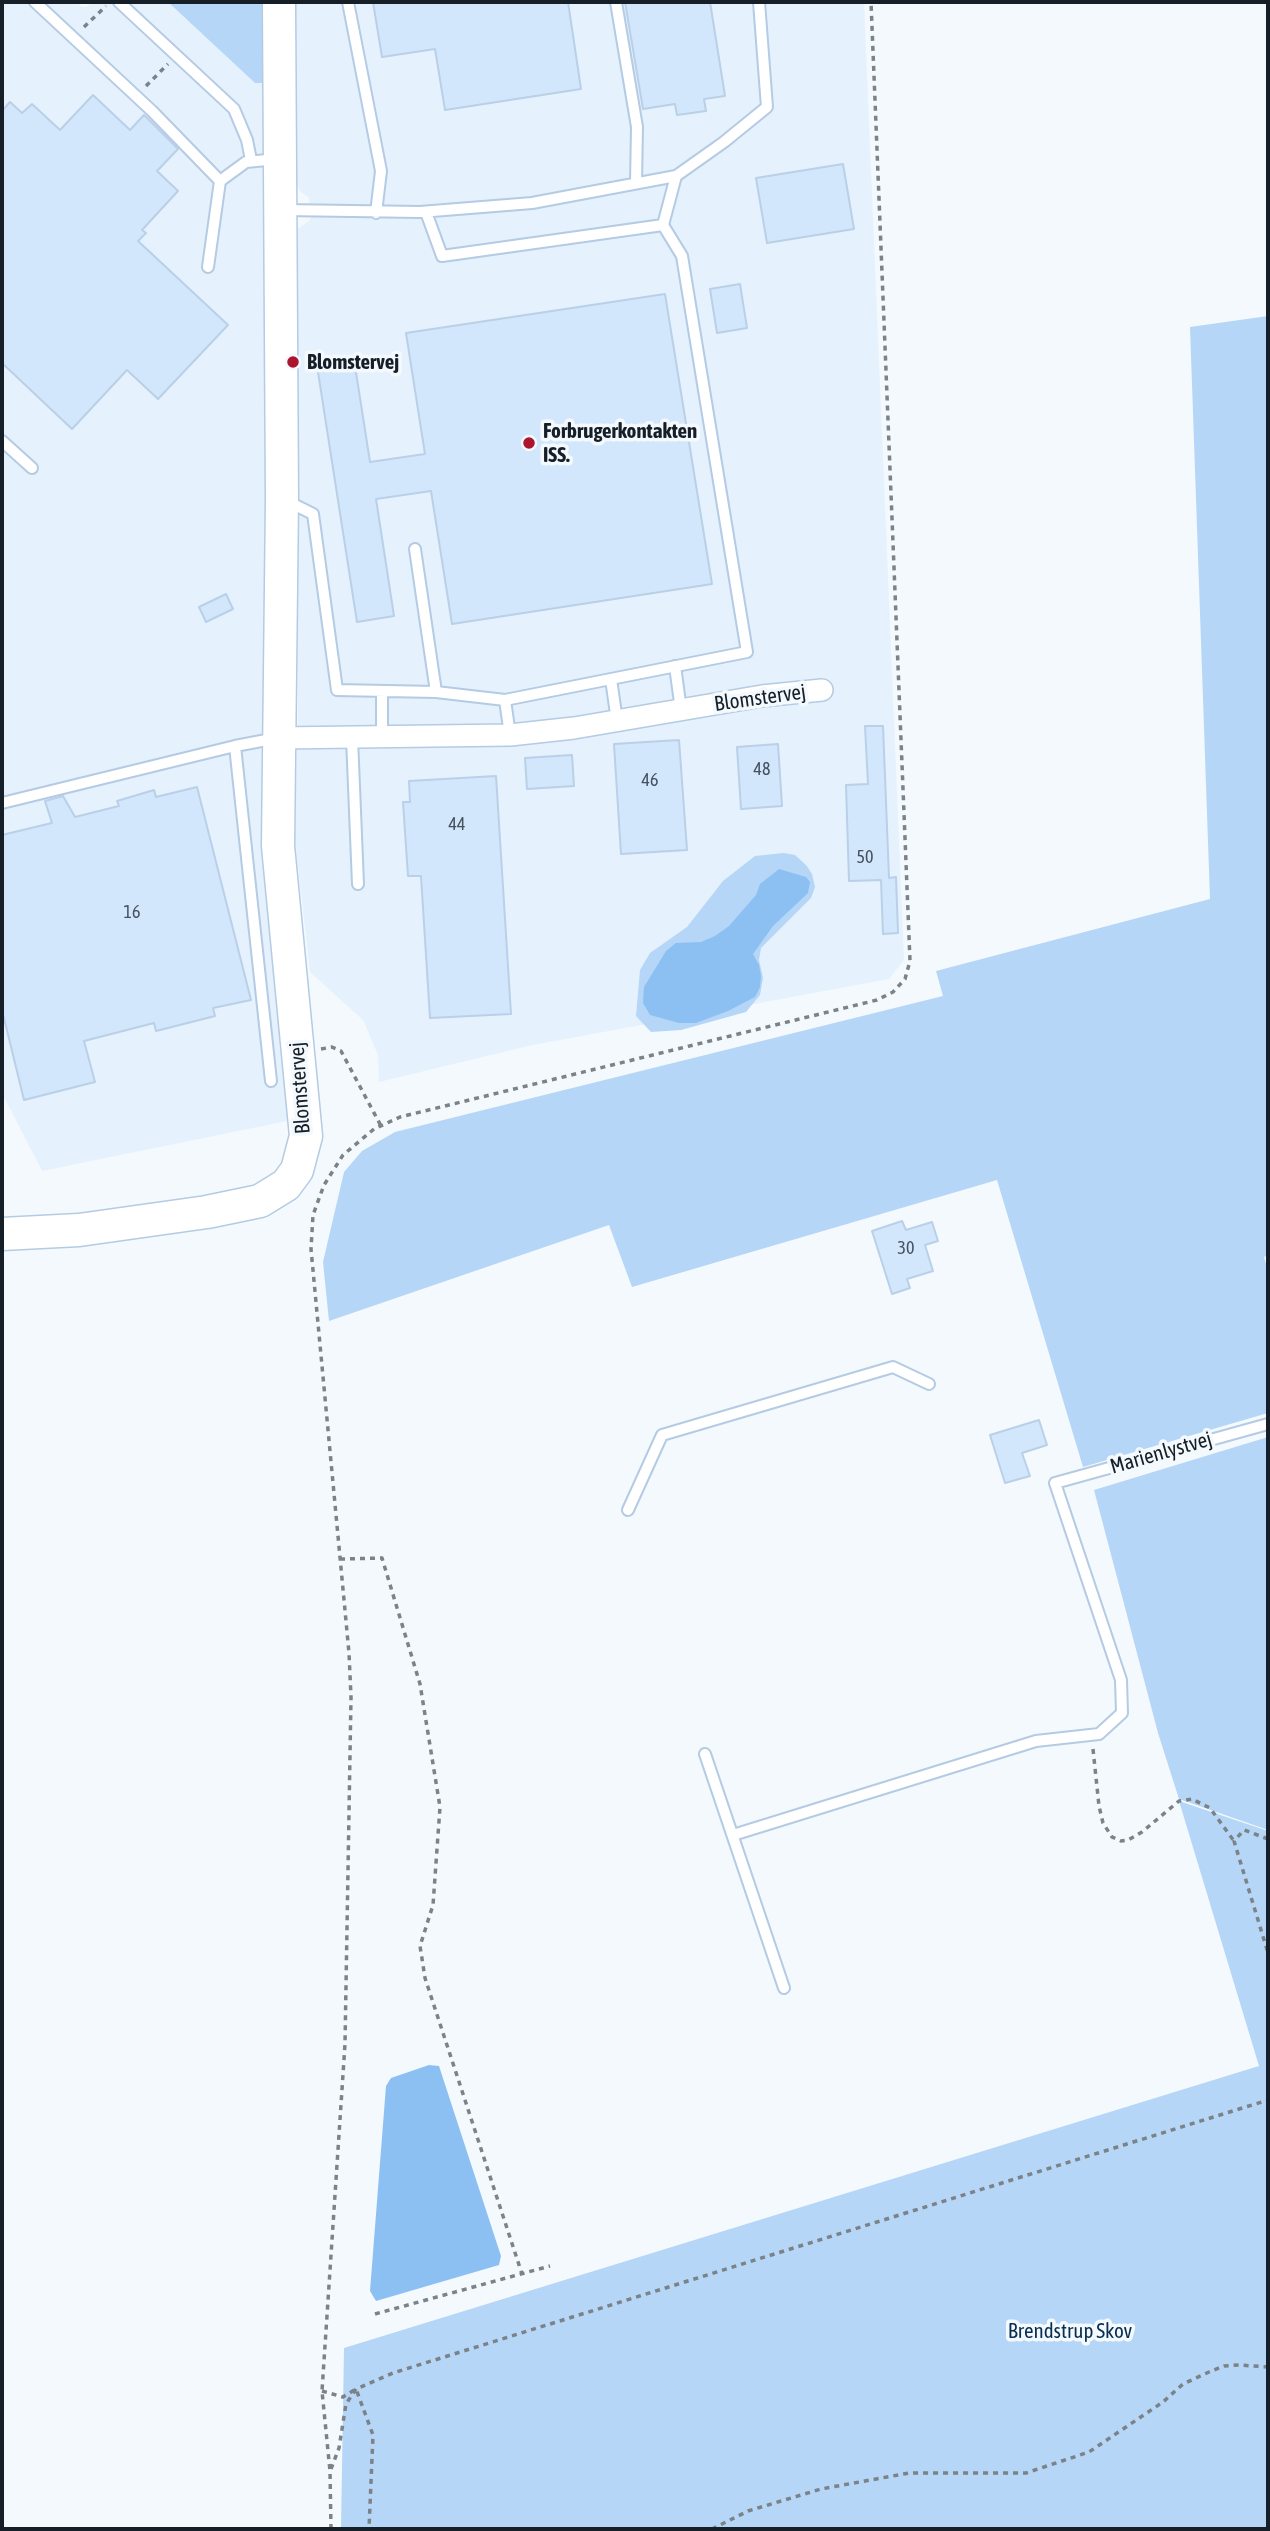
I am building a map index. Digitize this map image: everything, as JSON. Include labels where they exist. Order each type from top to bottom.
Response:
[{"type":"street","name":"Blomstervej","points":[[2,1234],[79,1230],[207,1212],[260,1201],[286,1185],[297,1170],[306,1136],[278,846],[282,499],[281,210],[266,160],[279,2]]},
{"type":"street","name":"Blomstervej","points":[[279,738],[510,735],[574,728],[762,696],[822,690]]},
{"type":"lane","points":[[35,2],[220,181]]},
{"type":"lane","points":[[119,2],[234,109],[247,140],[266,160],[237,167],[220,181],[208,267]]},
{"type":"lane","points":[[348,2],[381,171],[376,213]]},
{"type":"lane","points":[[616,2],[637,127],[636,183]]},
{"type":"lane","points":[[281,210],[426,212],[532,203],[676,176],[767,107],[760,2]]},
{"type":"lane","points":[[282,499],[313,514],[337,690],[436,692],[505,700],[747,652],[682,256],[663,225],[676,176]]},
{"type":"lane","points":[[426,212],[442,256],[663,225]]},
{"type":"lane","points":[[2,441],[32,468]]},
{"type":"lane","points":[[415,549],[436,692]]},
{"type":"lane","points":[[675,666],[681,710]]},
{"type":"lane","points":[[611,679],[617,721]]},
{"type":"lane","points":[[382,691],[382,737]]},
{"type":"lane","points":[[505,700],[510,735]]},
{"type":"lane","points":[[2,803],[235,746],[279,738]]},
{"type":"lane","points":[[352,738],[358,884]]},
{"type":"lane","points":[[235,746],[271,1082]]},
{"type":"lane","points":[[628,1510],[662,1435],[892,1367],[929,1384]]},
{"type":"lane","name":"Marienlystvej","points":[[1099,1734],[1122,1713],[1121,1680],[1055,1482],[1268,1424]]},
{"type":"lane","points":[[733,1835],[1036,1741],[1099,1734]]},
{"type":"lane","points":[[705,1754],[784,1988]]},
{"type":"path","points":[[74,37],[110,2]]},
{"type":"path","points":[[331,2529],[330,2471],[322,2391],[345,2044],[351,1697],[311,1249],[313,1215],[324,1185],[343,1155],[374,1129],[400,1117],[877,1000],[892,992],[905,979],[910,961],[871,2]]},
{"type":"path","points":[[136,97],[176,55]]},
{"type":"path","points":[[299,1053],[332,1047],[341,1051],[381,1126]]},
{"type":"path","points":[[340,1559],[382,1558],[420,1684],[440,1807],[433,1905],[420,1946],[425,1979],[522,2274]]},
{"type":"path","points":[[1099,1734],[1093,1747],[1095,1776],[1103,1823],[1112,1837],[1121,1841],[1128,1840],[1142,1832],[1179,1801],[1192,1799],[1210,1808],[1234,1841],[1268,1953]]},
{"type":"path","points":[[1234,1841],[1244,1830],[1268,1839]]},
{"type":"path","points":[[322,2391],[343,2397],[393,2373],[1268,2100]]},
{"type":"path","points":[[375,2314],[550,2266]]},
{"type":"path","points":[[712,2529],[748,2511],[821,2489],[909,2473],[1026,2473],[1089,2452],[1163,2402],[1183,2384],[1209,2371],[1224,2366],[1268,2367]]},
{"type":"path","points":[[330,2471],[339,2448],[346,2404],[356,2389]]},
{"type":"path","points":[[356,2389],[373,2435],[369,2529]]},
{"type":"shaded area","points":[[2,2],[76,2],[82,7],[91,2],[168,2],[255,83],[266,83],[266,720],[292,1120],[42,1171],[2,1093]]},
{"type":"shaded area","points":[[292,2],[864,2],[904,960],[889,979],[528,1046],[379,1082],[378,1055],[363,1020],[310,972],[295,839],[298,705],[292,233],[310,220],[309,198],[301,192],[292,177]]},
{"type":"shaded area","points":[[779,869],[806,877],[810,882],[808,893],[773,926],[753,954],[761,976],[755,997],[696,1023],[679,1023],[650,1015],[643,1003],[644,987],[666,951],[676,943],[701,942],[729,926],[756,895],[760,884]]},
{"type":"shaded area","points":[[429,2065],[439,2066],[501,2256],[499,2265],[376,2301],[370,2291],[386,2086],[391,2078]]},
{"type":"green space","points":[[168,2],[264,2],[266,83],[255,83]]},
{"type":"green space","points":[[1268,316],[1268,1255],[1264,1257],[1268,1271],[1268,1413],[1083,1467],[997,1180],[632,1287],[609,1225],[329,1321],[323,1262],[344,1172],[362,1151],[395,1132],[943,996],[936,971],[1210,899],[1190,327]]},
{"type":"green space","points":[[784,853],[795,855],[806,865],[812,874],[815,887],[811,898],[761,948],[759,960],[763,978],[760,995],[746,1012],[681,1030],[651,1032],[636,1016],[640,970],[650,953],[687,927],[723,881],[755,856]]},
{"type":"green space","points":[[1268,1437],[1268,1830],[1179,1799],[1158,1733],[1094,1490]]},
{"type":"green space","name":"Brendstrup Skov","points":[[1179,1801],[1268,1831],[1268,2529],[341,2529],[344,2348],[1259,2066]]},
{"type":"building","points":[[373,2],[568,2],[581,89],[445,110],[435,49],[382,57]]},
{"type":"building","points":[[625,2],[710,2],[725,96],[704,99],[706,111],[677,115],[675,104],[643,109]]},
{"type":"building","points":[[93,95],[130,130],[144,115],[178,149],[157,171],[178,191],[142,230],[146,233],[138,241],[228,325],[158,399],[127,370],[72,429],[2,363],[2,111],[10,102],[22,113],[32,104],[60,130]]},
{"type":"building","points":[[843,164],[854,229],[767,243],[756,178]]},
{"type":"building","points":[[740,284],[747,328],[717,333],[710,289]]},
{"type":"building","points":[[665,294],[712,584],[452,624],[431,491],[376,499],[394,616],[357,622],[318,372],[355,366],[370,462],[425,454],[406,333]]},
{"type":"building","points":[[226,594],[233,609],[206,622],[199,607]]},
{"type":"building","points":[[865,726],[883,726],[889,878],[896,877],[898,933],[883,934],[881,880],[849,881],[846,785],[868,784]]},
{"type":"building","points":[[679,740],[687,850],[621,854],[614,744]]},
{"type":"building","points":[[778,744],[782,806],[741,809],[737,747]]},
{"type":"building","points":[[572,755],[574,786],[527,789],[525,758]]},
{"type":"building","points":[[496,776],[511,1014],[430,1018],[421,876],[408,876],[403,802],[410,802],[409,781]]},
{"type":"building","points":[[197,787],[251,1000],[213,1008],[215,1016],[156,1031],[154,1023],[84,1041],[95,1082],[24,1100],[2,1010],[2,835],[52,823],[45,801],[63,796],[75,817],[119,806],[117,801],[154,790],[156,797]]},
{"type":"building","points":[[902,1221],[906,1230],[932,1222],[938,1241],[925,1245],[933,1271],[907,1279],[910,1288],[892,1294],[872,1231]]},
{"type":"building","points":[[1039,1420],[1047,1445],[1022,1453],[1030,1476],[1005,1483],[990,1435]]},
{"type":"place","name":"Blomstervej","points":[[293,362]]},
{"type":"place","name":"Forbrugerkontakten ISS.","points":[[529,443]]}]
